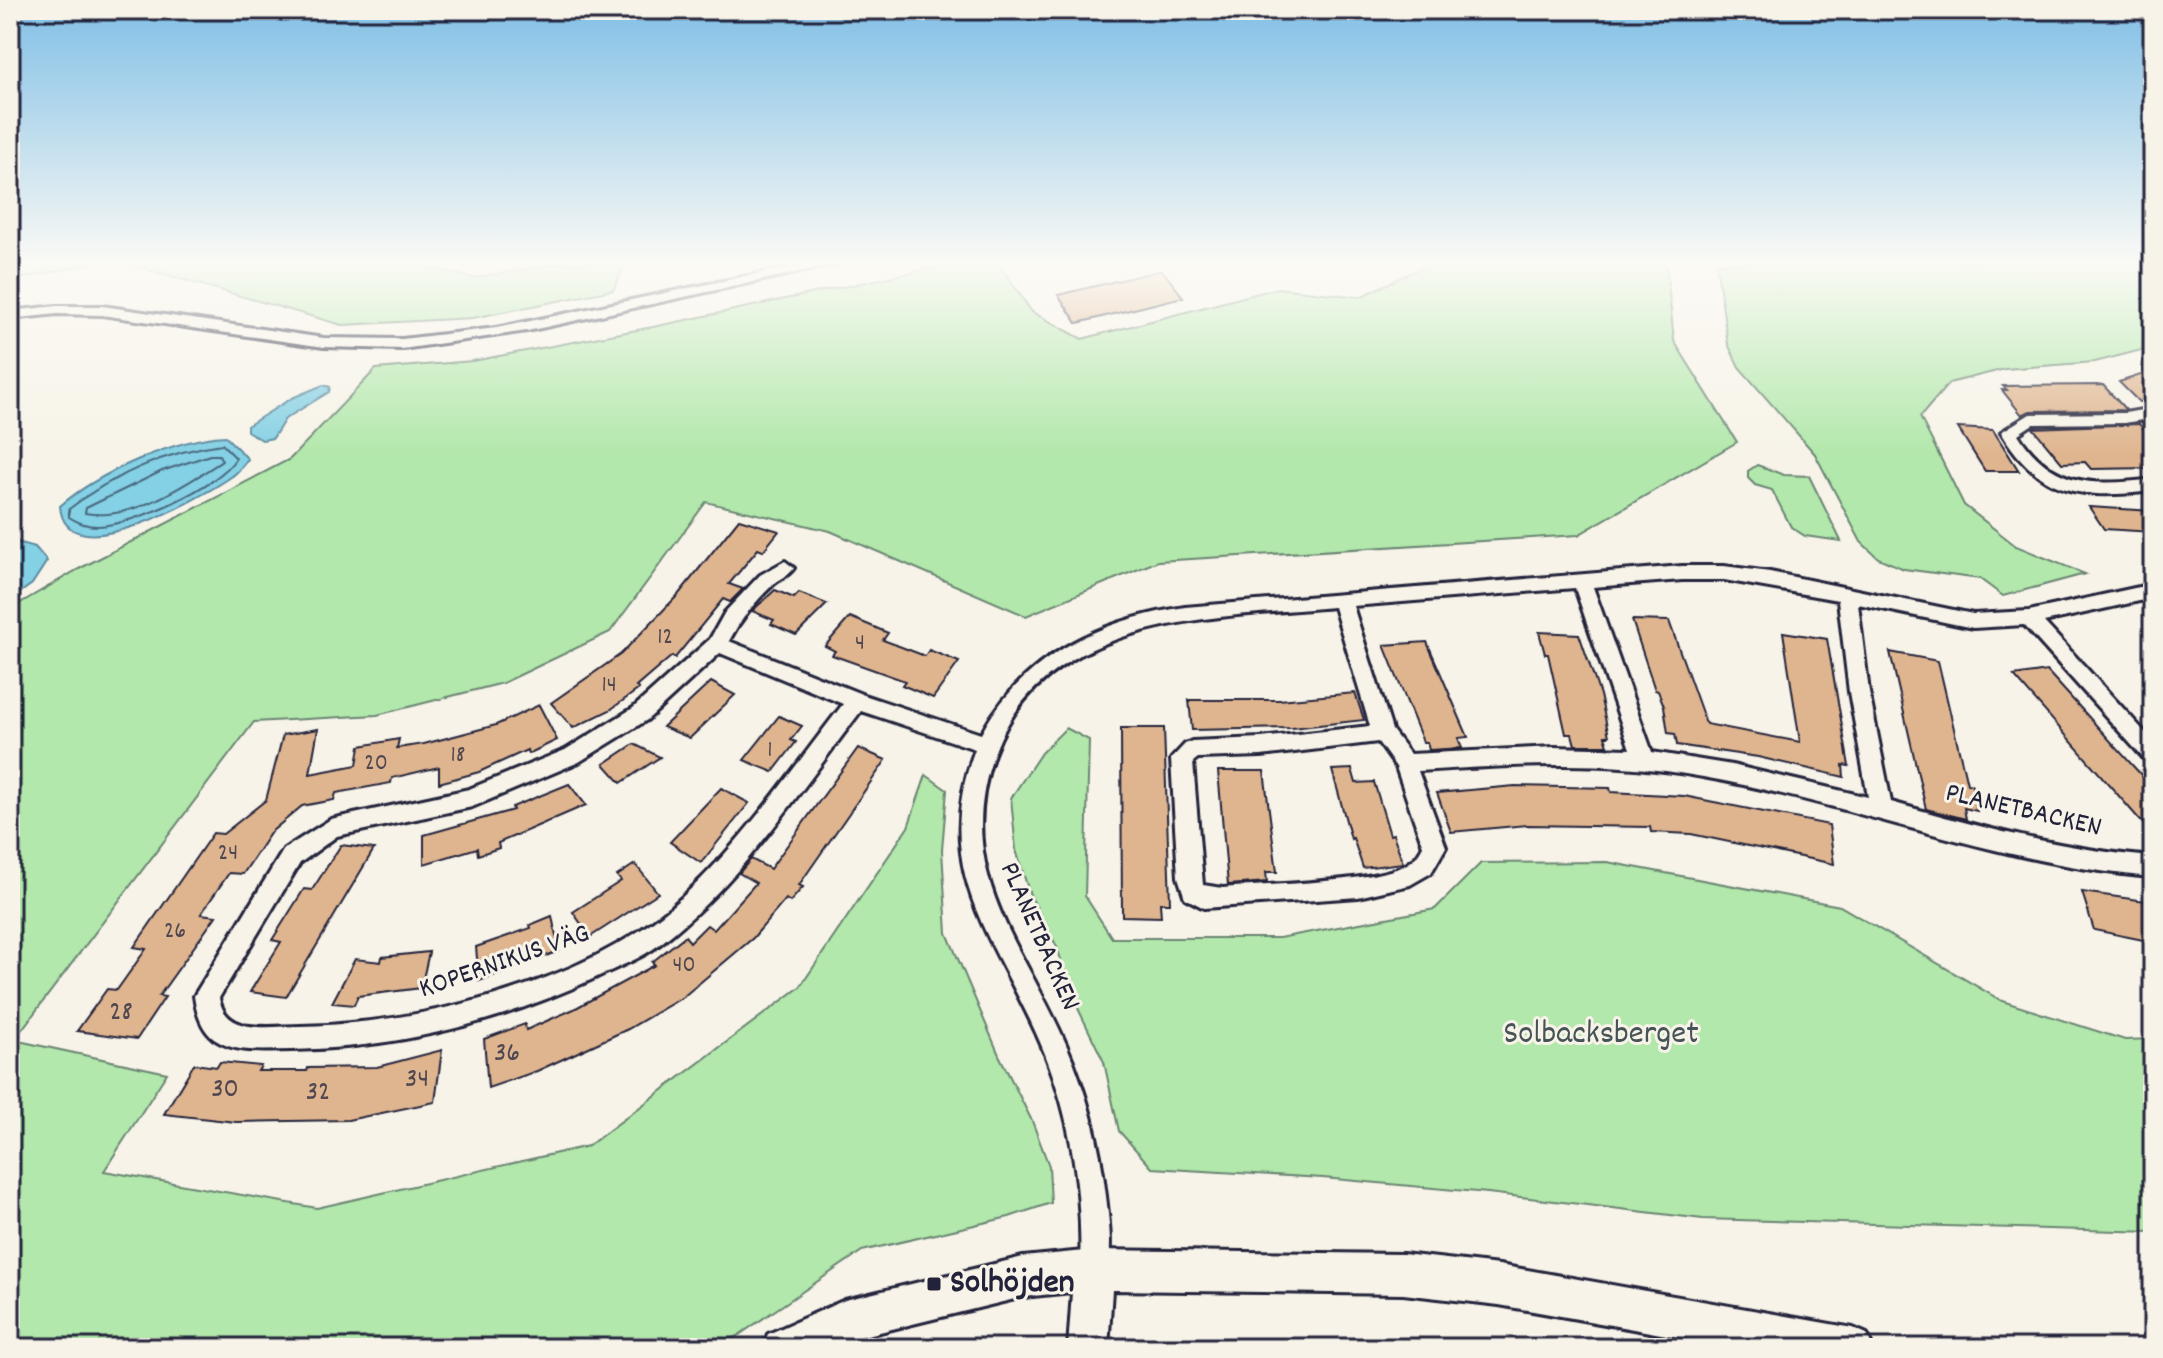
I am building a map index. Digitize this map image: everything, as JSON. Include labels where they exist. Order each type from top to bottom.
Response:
[{"type":"main road","points":[[1089,1344],[1094,1270]]},
{"type":"main road","points":[[782,1348],[845,1320],[1023,1277],[1094,1270],[1403,1274],[1499,1285],[1853,1348]]},
{"type":"street","points":[[218,326],[311,342],[403,343],[526,326]]},
{"type":"street","points":[[2153,413],[2109,419],[2030,419],[2009,432],[2022,456],[2032,466],[2043,475],[2062,483],[2121,489],[2153,485]]},
{"type":"street","name":"KOPERNIKUS VÄG","points":[[785,568],[767,580],[732,617],[717,644],[640,714],[572,756],[472,798],[331,828],[292,856],[206,996],[210,1015],[221,1029],[243,1038],[332,1039],[443,1022],[566,980],[647,940],[694,901],[747,841],[857,701]]},
{"type":"street","name":"PLANETBACKEN","points":[[1094,1270],[1097,1235],[1072,1092],[1047,1027],[1007,949],[972,863],[968,819],[984,744],[1015,695],[1065,654],[1098,638],[1163,617],[1581,580],[1724,573],[1770,579],[1973,621],[2029,618],[2153,591]]},
{"type":"street","points":[[1581,580],[1644,759]]},
{"type":"street","points":[[1847,595],[1859,692],[1881,809]]},
{"type":"street","points":[[1341,599],[1383,733],[1405,763],[1435,847],[1423,866],[1410,875],[1358,887],[1223,898],[1204,898],[1193,891],[1189,877],[1181,782],[1182,759],[1192,750],[1315,743],[1383,733]]},
{"type":"street","points":[[2029,618],[2153,755]]},
{"type":"street","points":[[717,644],[857,701],[984,744]]},
{"type":"street","name":"PLANETBACKEN","points":[[1405,763],[1550,756],[1644,759],[1746,776],[1966,833],[2114,864],[2153,867]]},
{"type":"green space","points":[[1059,326],[1082,339],[1131,326],[1672,326],[1674,341],[1737,442],[1578,535],[1158,561],[1026,616],[830,531],[706,502],[610,632],[503,683],[377,715],[254,722],[14,1040],[167,1073],[104,1171],[317,1208],[588,1146],[800,987],[908,827],[926,775],[947,790],[942,850],[947,933],[999,1055],[1032,1121],[1049,1166],[1051,1203],[1009,1217],[862,1251],[736,1337],[702,1348],[10,1348],[10,609],[77,570],[290,459],[376,369],[473,361],[653,327]]},
{"type":"green space","points":[[1725,326],[2153,326],[2153,347],[2095,362],[2005,369],[1949,383],[1920,417],[1964,505],[2016,546],[2085,574],[2003,596],[1980,579],[1904,569],[1878,558],[1861,542],[1815,454],[1739,367],[1728,344]]},
{"type":"green space","points":[[1757,465],[1784,475],[1809,476],[1841,541],[1805,536],[1791,527],[1772,490],[1755,485],[1748,478],[1748,471]]},
{"type":"green space","name":"Solbacksberget","points":[[1066,728],[1089,740],[1085,896],[1112,938],[1279,938],[1435,909],[1481,863],[1607,862],[1840,906],[2002,1001],[2125,1040],[2153,1039],[2153,1232],[1703,1219],[1488,1193],[1323,1178],[1152,1168],[1119,1131],[1104,1062],[1072,996],[1057,947],[1030,895],[1016,850],[1011,798],[1041,753]]},
{"type":"water","points":[[323,385],[330,387],[329,392],[285,419],[273,438],[262,440],[247,431],[247,426],[292,398]]},
{"type":"water","points":[[225,436],[248,459],[236,473],[216,487],[165,513],[109,533],[85,534],[68,526],[60,506],[115,470],[160,451]]},
{"type":"water","points":[[10,540],[35,547],[47,561],[32,584],[10,600]]},
{"type":"building","points":[[2153,371],[2153,402],[2139,402],[2119,382]]},
{"type":"building","points":[[2103,385],[2126,410],[2030,411],[2022,415],[2002,390],[2007,390],[2003,386]]},
{"type":"building","points":[[2139,424],[2153,439],[2153,468],[2091,469],[2085,462],[2062,463],[2033,428]]},
{"type":"building","points":[[1958,428],[1993,430],[2019,471],[1985,471]]},
{"type":"building","points":[[2089,507],[2153,511],[2153,532],[2104,529]]},
{"type":"building","points":[[739,519],[779,531],[763,551],[758,549],[729,584],[743,589],[730,602],[723,599],[675,658],[672,656],[636,687],[639,689],[610,710],[573,728],[551,703],[621,654],[678,595]]},
{"type":"building","points":[[775,590],[794,598],[799,593],[827,604],[796,635],[771,624],[774,620],[752,611]]},
{"type":"building","points":[[850,617],[888,633],[883,640],[925,656],[929,650],[959,662],[933,698],[902,685],[905,681],[832,655],[835,651],[825,646]]},
{"type":"building","points":[[1632,620],[1669,621],[1706,724],[1800,742],[1783,632],[1827,639],[1849,766],[1843,765],[1844,777],[1758,757],[1677,745],[1675,734],[1668,733],[1664,706],[1655,690]]},
{"type":"building","points":[[1539,632],[1579,634],[1600,695],[1609,736],[1605,736],[1608,745],[1575,745],[1572,734],[1566,734],[1548,654],[1545,654]]},
{"type":"building","points":[[1427,642],[1468,737],[1458,738],[1462,748],[1429,750],[1384,645]]},
{"type":"building","points":[[1890,652],[1938,661],[1967,784],[1972,785],[1977,811],[1964,808],[1966,819],[1926,809]]},
{"type":"building","points":[[2047,671],[2153,788],[2153,835],[2014,676]]},
{"type":"building","points":[[711,682],[735,695],[690,738],[663,727]]},
{"type":"building","points":[[1355,693],[1364,720],[1292,728],[1192,730],[1189,700],[1279,700]]},
{"type":"building","points":[[539,705],[557,740],[528,754],[527,750],[479,772],[439,783],[439,767],[392,778],[391,783],[336,793],[334,800],[302,806],[271,832],[243,874],[229,873],[201,914],[216,916],[159,996],[165,997],[137,1039],[77,1031],[107,989],[117,990],[146,949],[134,947],[213,833],[223,834],[266,800],[283,735],[318,729],[310,774],[357,765],[360,746],[399,739],[397,748],[424,744],[496,725]]},
{"type":"building","points":[[779,716],[802,726],[791,740],[796,742],[773,772],[744,760]]},
{"type":"building","points":[[1121,728],[1164,728],[1170,903],[1160,903],[1161,917],[1122,916]]},
{"type":"building","points":[[634,744],[660,757],[621,783],[604,764]]},
{"type":"building","points":[[858,748],[886,760],[799,885],[803,887],[790,902],[786,899],[753,938],[683,997],[628,1029],[537,1071],[488,1088],[484,1039],[525,1024],[526,1030],[574,1009],[655,965],[652,962],[685,936],[690,942],[707,925],[714,930],[756,883],[739,873],[751,859],[770,869]]},
{"type":"building","points":[[1352,769],[1356,783],[1374,782],[1390,835],[1393,834],[1403,863],[1363,868],[1351,839],[1332,770]]},
{"type":"building","points":[[1218,771],[1264,771],[1277,872],[1266,872],[1267,882],[1228,885]]},
{"type":"building","points":[[569,784],[586,805],[498,843],[499,848],[478,855],[477,848],[424,864],[424,835],[513,810],[512,807]]},
{"type":"building","points":[[1515,786],[1610,788],[1611,792],[1684,796],[1829,825],[1834,864],[1691,834],[1651,832],[1650,827],[1527,825],[1451,832],[1437,793]]},
{"type":"building","points":[[721,788],[749,803],[701,863],[670,842]]},
{"type":"building","points":[[341,845],[374,849],[286,997],[250,992],[281,942],[272,940],[304,889],[312,890]]},
{"type":"building","points":[[635,864],[658,893],[590,937],[573,912],[621,881],[617,876]]},
{"type":"building","points":[[2082,892],[2153,902],[2153,942],[2094,930]]},
{"type":"building","points":[[552,916],[559,951],[479,981],[476,947],[531,928],[530,925]]},
{"type":"building","points":[[429,952],[421,988],[358,996],[354,1005],[332,1003],[355,959],[381,962],[382,957]]},
{"type":"building","points":[[442,1050],[435,1102],[348,1120],[236,1122],[164,1114],[194,1064],[217,1067],[220,1062],[261,1066],[258,1071],[307,1071],[308,1068],[377,1067]]},
{"type":"place","name":"Solhöjden","points":[[934,1284]]}]
